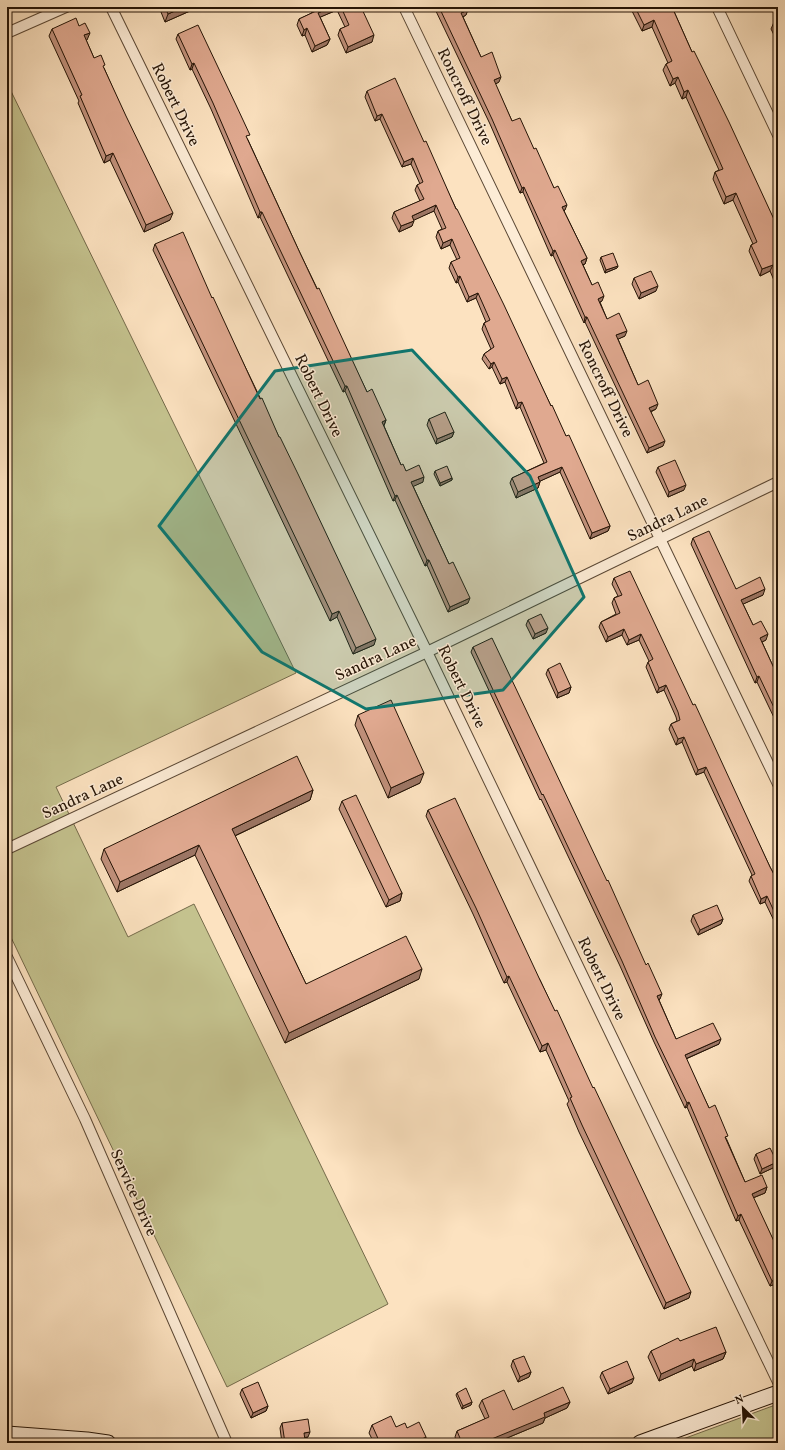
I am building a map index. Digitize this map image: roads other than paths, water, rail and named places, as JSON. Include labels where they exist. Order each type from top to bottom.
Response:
[{"type":"street","points":[[7,33],[66,7]]},
{"type":"street","name":"Robert Drive","points":[[110,7],[427,652],[778,1382]]},
{"type":"street","name":"Roncroff Drive","points":[[404,7],[778,784]]},
{"type":"street","points":[[717,7],[778,135]]},
{"type":"street","name":"Sandra Lane","points":[[7,849],[427,652],[778,482]]},
{"type":"street","name":"Service Drive","points":[[7,957],[85,1119],[227,1443]]},
{"type":"street","points":[[640,1443],[778,1393]]},
{"type":"street","points":[[7,1434],[108,1443]]}]
